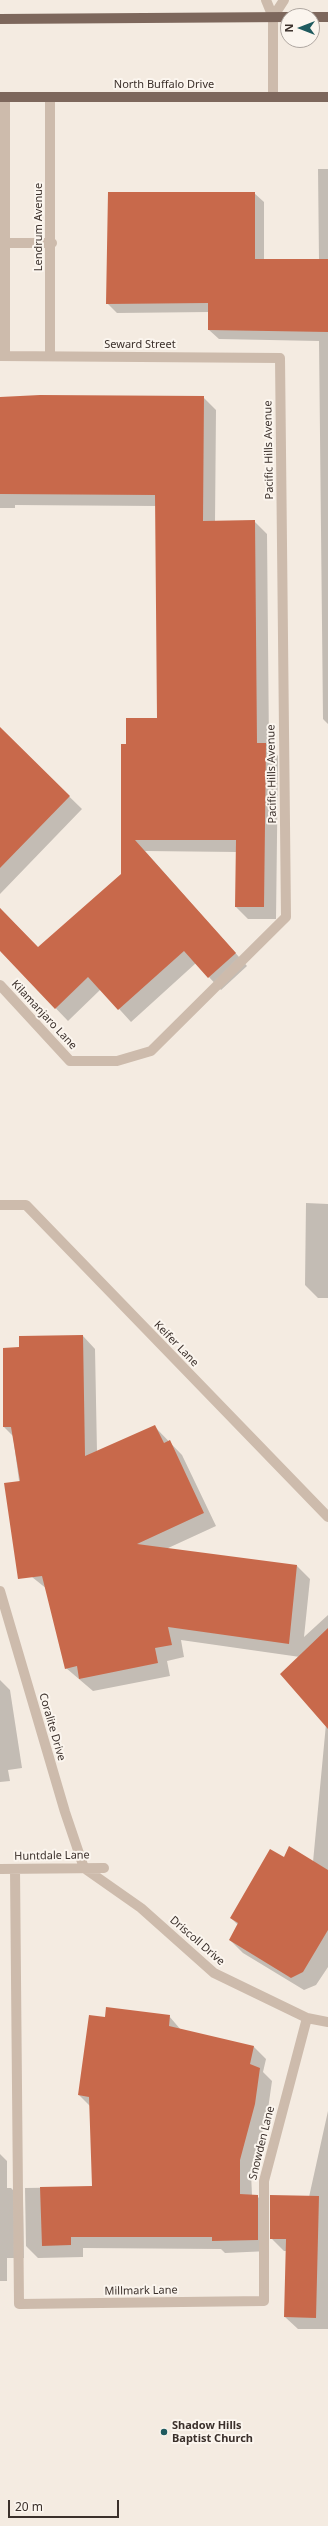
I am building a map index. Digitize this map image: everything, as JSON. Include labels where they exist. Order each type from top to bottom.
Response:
[{"type":"main road","points":[[0,19],[280,17]]},
{"type":"main road","name":"North Buffalo Drive","points":[[3,97],[328,97]]},
{"type":"street","points":[[266,0],[273,17],[273,97]]},
{"type":"street","points":[[273,17],[284,0]]},
{"type":"street","points":[[2,356],[5,243],[3,97]]},
{"type":"street","name":"Lendrum Avenue","points":[[50,97],[52,243],[50,356]]},
{"type":"street","points":[[5,243],[52,243]]},
{"type":"street","name":"Seward Street","points":[[2,356],[280,358]]},
{"type":"street","name":"Pacific Hills Avenue","points":[[70,1061],[117,1061],[151,1051],[286,918],[280,358]]},
{"type":"street","name":"Kilamanjaro Lane","points":[[0,985],[70,1061]]},
{"type":"street","name":"Keifer Lane","points":[[0,1205],[26,1205],[328,1517]]},
{"type":"street","name":"Coralite Drive","points":[[0,1591],[63,1804],[84,1868]]},
{"type":"street","name":"Driscoll Drive","points":[[84,1868],[141,1908],[214,1973],[307,2018],[328,2022]]},
{"type":"street","name":"Huntdale Lane","points":[[0,1869],[104,1868]]},
{"type":"street","name":"Millmark Lane","points":[[15,1869],[19,2304],[264,2301]]},
{"type":"street","name":"Snowden Lane","points":[[264,2301],[264,2181],[307,2018]]},
{"type":"building","points":[[108,192],[255,192],[255,259],[328,259],[328,332],[208,330],[208,303],[106,304]]},
{"type":"building","points":[[40,395],[204,396],[203,521],[255,520],[257,743],[266,743],[264,907],[235,907],[236,840],[135,840],[236,953],[208,978],[184,951],[118,1010],[88,977],[55,1009],[0,951],[0,908],[38,947],[121,874],[121,744],[126,744],[126,718],[157,718],[155,495],[0,494],[0,397]]},
{"type":"building","points":[[0,727],[70,796],[0,868]]},
{"type":"building","points":[[83,1335],[85,1456],[155,1425],[164,1443],[170,1440],[204,1513],[137,1544],[297,1565],[289,1644],[168,1627],[172,1645],[155,1648],[158,1663],[79,1679],[77,1666],[65,1669],[42,1576],[18,1579],[4,1483],[20,1481],[11,1427],[3,1427],[3,1348],[19,1347],[19,1336]]},
{"type":"building","points":[[328,1628],[328,1729],[280,1674]]},
{"type":"building","points":[[289,1846],[328,1870],[328,1930],[303,1972],[291,1978],[229,1940],[238,1923],[230,1918],[270,1849],[284,1857]]},
{"type":"building","points":[[106,2007],[170,2015],[169,2026],[254,2046],[250,2064],[260,2068],[255,2104],[240,2160],[240,2194],[258,2195],[258,2240],[212,2241],[212,2237],[71,2237],[71,2245],[42,2246],[40,2187],[92,2186],[89,2097],[78,2095],[89,2015],[105,2017]]},
{"type":"building","points":[[270,2195],[319,2196],[316,2318],[284,2317],[286,2239],[270,2239]]},
{"type":"place","name":"Shadow Hills Baptist Church","points":[[164,2432]]}]
